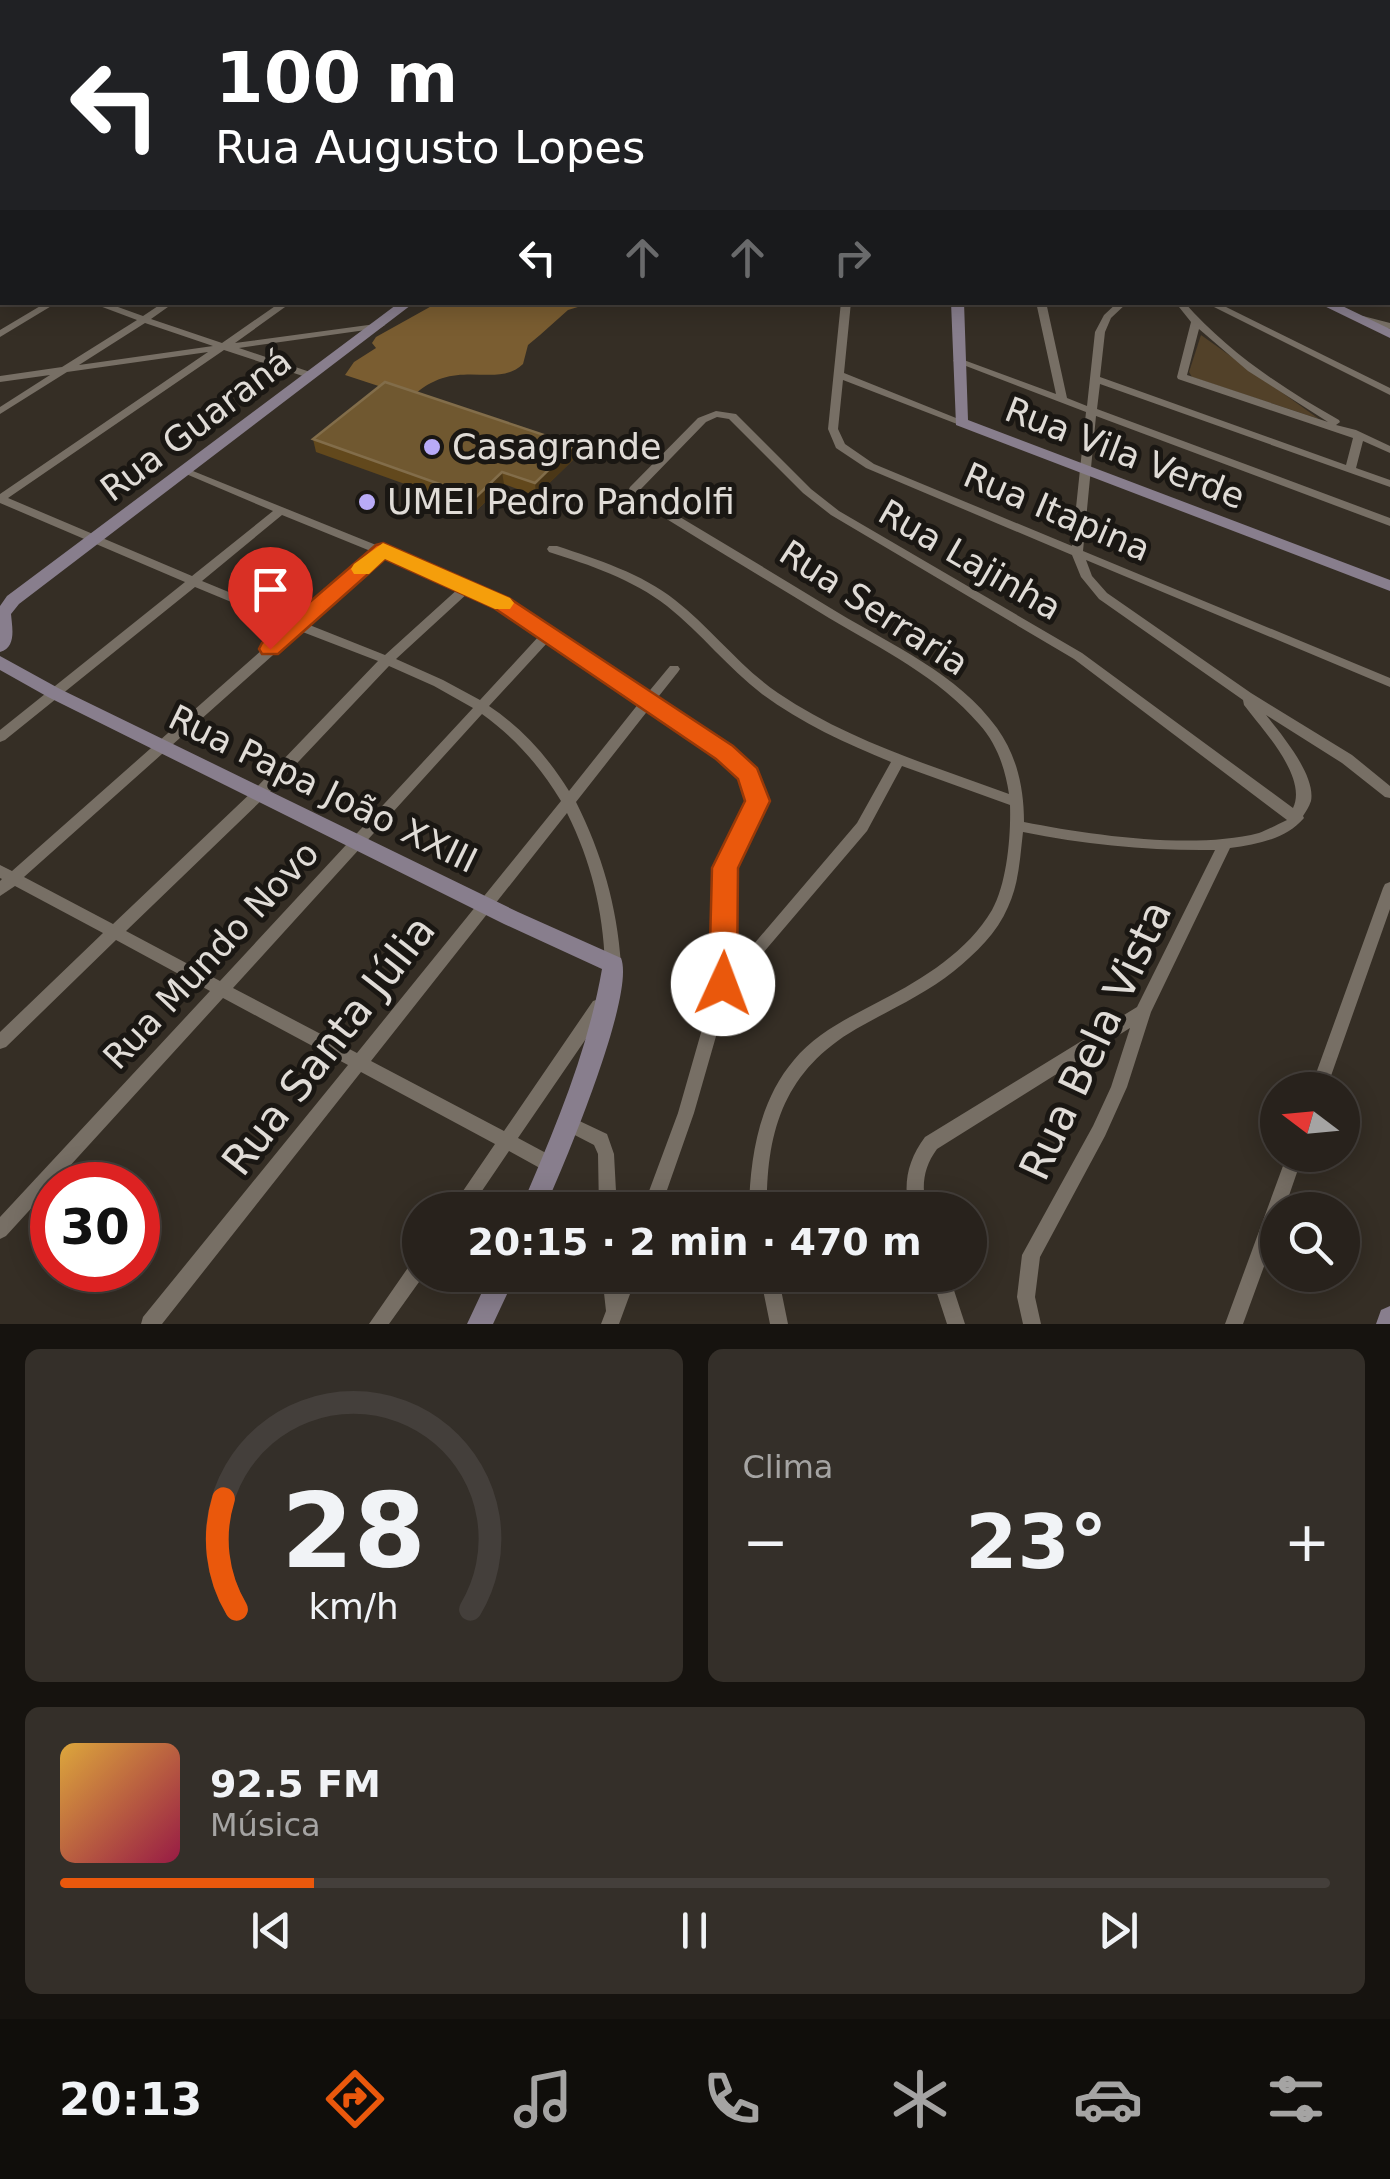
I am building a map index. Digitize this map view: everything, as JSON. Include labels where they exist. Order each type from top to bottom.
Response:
[{"type":"street","points":[[0,334],[49,305]]},
{"type":"street","points":[[102,305],[312,376]]},
{"type":"street","points":[[0,411],[166,305]]},
{"type":"street","points":[[0,499],[284,305]]},
{"type":"street","name":"Rua Guaraná","points":[[1,615],[18,596],[406,305]]},
{"type":"street","name":"Rua Itapina","points":[[846,305],[833,429],[847,452],[1390,683]]},
{"type":"street","points":[[957,305],[961,422]]},
{"type":"street","points":[[1043,305],[1062,399]]},
{"type":"street","points":[[1121,305],[1103,324],[1090,410],[1088,472],[1077,553],[1088,577],[1104,596],[1246,696],[1346,758],[1390,794]]},
{"type":"street","points":[[1182,305],[1196,322],[1309,407],[1390,450]]},
{"type":"street","points":[[1214,305],[1390,392]]},
{"type":"street","points":[[1328,305],[1390,330]]},
{"type":"street","points":[[1196,322],[1181,372],[1188,381],[1359,436]]},
{"type":"street","points":[[0,379],[380,324]]},
{"type":"street","points":[[958,362],[1390,522]]},
{"type":"street","name":"Rua Vila Verde","points":[[839,375],[1390,586]]},
{"type":"street","points":[[1095,379],[1390,484]]},
{"type":"street","name":"Rua Lajinha","points":[[632,492],[702,420],[716,414],[732,416],[835,514],[1064,647],[1297,818]]},
{"type":"street","points":[[1350,470],[1359,436]]},
{"type":"street","points":[[184,472],[468,586],[549,634],[724,752],[749,774],[756,788],[754,814],[725,868],[726,966],[686,1113],[657,1192]]},
{"type":"street","name":"Rua Serraria","points":[[632,492],[938,680],[984,721],[1009,762],[1018,826],[1004,896],[985,930],[922,986],[828,1038],[789,1078],[775,1105],[762,1149],[759,1192]]},
{"type":"street","points":[[0,499],[386,661],[482,706],[519,736],[570,798],[581,821],[601,891],[613,964],[571,1124],[541,1192]]},
{"type":"street","points":[[0,737],[282,510]]},
{"type":"street","points":[[383,550],[4,879],[114,932],[553,1166]]},
{"type":"street","points":[[553,550],[644,585],[682,612],[768,693],[802,714],[900,758],[1016,802]]},
{"type":"street","points":[[0,1042],[260,793],[386,661],[468,586]]},
{"type":"street","points":[[0,646],[5,634],[1,615]]},
{"type":"street","name":"Rua Mundo Novo","points":[[0,1230],[549,634]]},
{"type":"street","name":"Rua Papa João XXIII","points":[[2,666],[484,905],[613,964]]},
{"type":"street","name":"Rua Santa Júlia","points":[[150,1324],[674,668]]},
{"type":"street","points":[[1018,826],[1100,842],[1224,844],[1276,835],[1303,808],[1301,781],[1246,696]]},
{"type":"street","points":[[726,966],[758,949],[850,840],[900,758]]},
{"type":"street","name":"Rua Bela Vista","points":[[1032,1324],[1026,1297],[1031,1255],[1112,1102],[1142,1012],[1224,844]]},
{"type":"street","points":[[1324,1072],[1390,888]]},
{"type":"street","points":[[471,1192],[609,991]]},
{"type":"street","points":[[916,1192],[918,1159],[931,1143],[1142,1012]]},
{"type":"street","points":[[571,1124],[601,1140],[606,1154],[607,1192]]},
{"type":"street","points":[[1234,1324],[1289,1172]]},
{"type":"street","points":[[378,1324],[402,1290]]},
{"type":"street","points":[[480,1324],[494,1292]]},
{"type":"street","points":[[611,1292],[612,1321]]},
{"type":"street","points":[[612,1321],[622,1292]]},
{"type":"street","points":[[772,1292],[779,1324]]},
{"type":"street","points":[[946,1292],[956,1324]]},
{"type":"shaded area","points":[[433,305],[584,305],[568,310],[528,345],[523,364],[512,371],[444,378],[412,397],[345,375],[354,362],[376,348],[372,343]]},
{"type":"shaded area","points":[[1201,335],[1319,419],[1192,377],[1189,372]]},
{"type":"building","name":"Casagrande","points":[[385,382],[574,445],[535,483],[502,472],[476,497],[313,439]]},
{"type":"slow traffic","points":[[361,569],[383,550],[503,603]]},
{"type":"place","name":"Casagrande","points":[[432,447]]},
{"type":"place","name":"UMEI Pedro Pandolfi","points":[[367,502]]},
{"type":"route","points":[[270,649],[383,550],[502,603],[724,752],[749,774],[758,801],[725,868],[723,984]]}]
